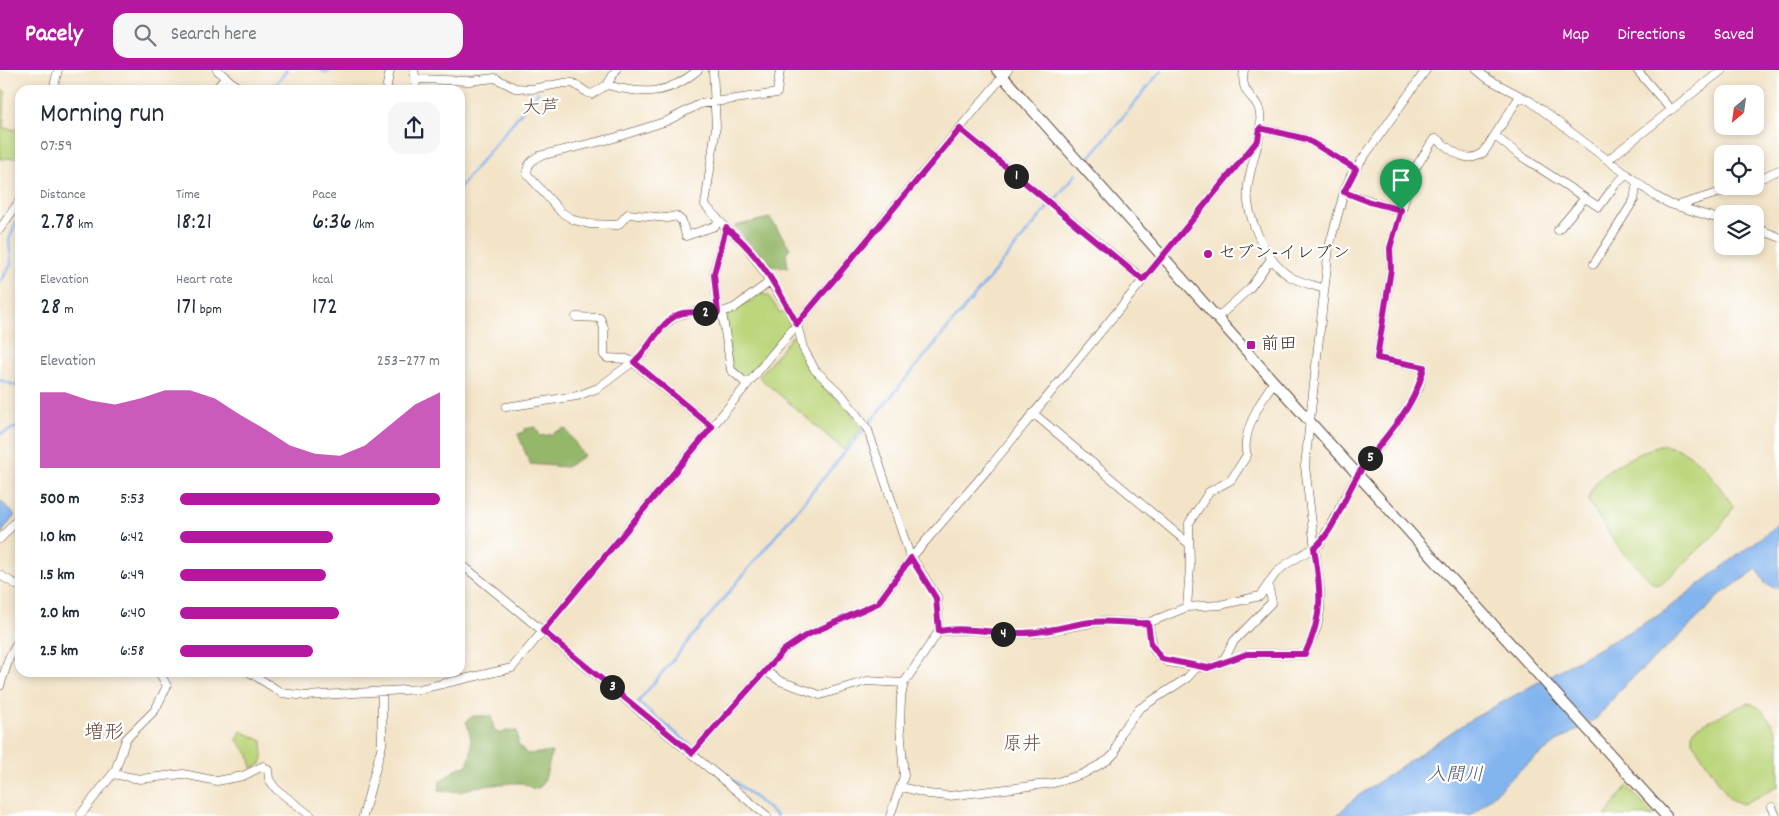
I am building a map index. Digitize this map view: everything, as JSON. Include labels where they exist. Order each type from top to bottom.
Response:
[{"type":"street","points":[[54,85],[58,70]]},
{"type":"street","points":[[217,70],[235,85]]},
{"type":"street","points":[[387,85],[390,70]]},
{"type":"street","points":[[414,70],[416,85]]},
{"type":"street","points":[[448,70],[448,80]]},
{"type":"street","points":[[416,81],[427,78],[469,81],[495,78],[515,88],[532,89],[564,83],[573,84],[592,94],[607,85],[616,70]]},
{"type":"street","points":[[607,85],[650,92],[665,90],[678,85],[698,70]]},
{"type":"street","points":[[713,70],[716,128],[705,205],[726,228],[745,244],[771,281],[797,324],[803,348],[814,370],[842,395],[866,428],[911,558],[936,598],[939,631],[904,683],[901,697],[900,726],[904,776],[902,787],[890,816]]},
{"type":"street","points":[[719,221],[714,226],[686,236],[682,221],[676,216],[667,218],[628,214],[618,225],[582,223],[561,212],[527,174],[529,164],[539,156],[629,133],[667,121],[695,106],[716,101],[777,93],[780,70]]},
{"type":"street","points":[[1244,70],[1244,88],[1260,112],[1258,140],[1247,186],[1248,200],[1260,239],[1272,259],[1289,276],[1324,289]]},
{"type":"street","points":[[1148,623],[1151,644],[1162,659],[1197,667],[1208,668],[1223,661],[1260,652],[1305,654],[1317,627],[1320,611],[1305,466],[1329,247],[1344,192],[1356,169],[1426,70]]},
{"type":"street","points":[[1478,70],[1488,78],[1520,96],[1609,159],[1655,196],[1714,218]]},
{"type":"street","points":[[1636,70],[1671,110]]},
{"type":"street","points":[[1609,159],[1722,70]]},
{"type":"street","points":[[257,677],[290,695],[420,689],[512,668],[960,129],[1002,72],[1274,382],[1666,816]]},
{"type":"street","points":[[219,85],[226,77]]},
{"type":"street","points":[[939,631],[973,630],[1003,634],[1036,633],[1103,621],[1148,623],[1187,607],[1220,605],[1260,596],[1275,574],[1285,565],[1314,548],[1326,533],[1420,388],[1424,367],[1377,358],[1391,269],[1390,248],[1414,170],[1434,140],[1438,139],[1462,156],[1474,158],[1484,152],[1520,96]]},
{"type":"street","points":[[1260,128],[1306,139],[1356,169]]},
{"type":"street","points":[[960,129],[1143,280]]},
{"type":"street","points":[[1495,136],[1518,154],[1584,199],[1599,207],[1615,185],[1627,174]]},
{"type":"street","points":[[695,750],[791,644],[878,603],[911,558],[1033,414],[1258,140]]},
{"type":"street","points":[[1764,177],[1779,170]]},
{"type":"street","points":[[1594,264],[1634,200],[1637,182]]},
{"type":"street","points":[[1344,192],[1370,202],[1401,210]]},
{"type":"street","points":[[1679,206],[1714,195]]},
{"type":"street","points":[[1558,230],[1584,199]]},
{"type":"street","points":[[0,229],[15,207]]},
{"type":"street","points":[[726,228],[714,274],[730,370],[747,384]]},
{"type":"street","points":[[1764,231],[1779,237]]},
{"type":"street","points":[[1217,318],[1250,288],[1272,259]]},
{"type":"street","points":[[506,407],[586,393],[598,388],[634,362],[646,350],[660,329],[676,316],[692,312],[720,312],[742,304],[771,281]]},
{"type":"street","points":[[576,317],[600,318],[604,328],[604,355],[611,359],[627,359],[634,362],[712,427]]},
{"type":"street","points":[[1187,607],[1190,567],[1189,524],[1209,492],[1231,480],[1240,469],[1247,455],[1244,448],[1256,412],[1274,382]]},
{"type":"street","points":[[1033,414],[1188,543]]},
{"type":"street","points":[[0,539],[15,522]]},
{"type":"street","points":[[465,567],[695,750],[767,816]]},
{"type":"street","points":[[0,575],[15,584]]},
{"type":"street","points":[[1223,661],[1234,641],[1272,602],[1268,586]]},
{"type":"street","points":[[0,686],[3,665],[15,646]]},
{"type":"street","points":[[902,787],[949,796],[1054,782],[1083,774],[1108,760],[1115,753],[1121,732],[1139,709],[1187,678],[1197,667]]},
{"type":"street","points":[[767,672],[780,680],[820,695],[867,681],[904,683]]},
{"type":"street","points":[[81,814],[113,774],[126,739],[155,710],[167,690],[162,677]]},
{"type":"street","points":[[363,816],[382,745],[382,691]]},
{"type":"street","points":[[113,774],[140,779],[183,774],[217,781],[243,776],[263,766],[268,770],[269,779],[276,790],[312,816]]},
{"type":"street","points":[[1772,807],[1776,816]]},
{"type":"green space","points":[[0,90],[5,91],[3,128],[15,129],[15,158],[0,159]]},
{"type":"green space","points":[[770,218],[790,248],[786,253],[788,268],[770,266],[734,226]]},
{"type":"green space","points":[[762,289],[763,295],[768,295],[780,313],[785,310],[790,325],[746,379],[732,370],[725,313],[754,299],[754,296]]},
{"type":"green space","points":[[792,336],[796,339],[807,366],[850,412],[861,428],[844,450],[759,377]]},
{"type":"green space","points":[[536,427],[540,436],[549,435],[565,428],[584,456],[566,467],[530,464],[518,434],[524,432],[524,429]]},
{"type":"green space","points":[[1659,445],[1672,447],[1694,458],[1703,466],[1734,507],[1716,533],[1662,584],[1654,584],[1620,550],[1588,501],[1591,490],[1606,473],[1627,460]]},
{"type":"green space","points":[[1747,703],[1753,704],[1764,712],[1778,737],[1779,786],[1743,804],[1730,799],[1692,741],[1692,735],[1696,727]]},
{"type":"green space","points":[[473,716],[491,716],[494,730],[500,734],[505,731],[517,731],[518,744],[527,754],[552,752],[545,779],[540,787],[534,789],[523,783],[511,783],[474,787],[460,792],[439,790],[440,781],[458,768],[466,766],[469,760],[471,744],[466,721]]},
{"type":"green space","points":[[241,731],[262,741],[263,758],[261,764],[252,768],[249,755],[237,740]]},
{"type":"green space","points":[[1627,786],[1654,816],[1605,816]]},
{"type":"water","points":[[0,500],[15,515],[0,535]]},
{"type":"water","name":"入間川","points":[[1779,524],[1779,589],[1765,583],[1757,569],[1720,595],[1684,632],[1624,685],[1597,718],[1561,739],[1522,768],[1471,816],[1336,816],[1355,798],[1465,723],[1659,615]]},
{"type":"waterway","points":[[275,85],[287,70]]},
{"type":"waterway","points":[[321,70],[327,73],[331,70]]},
{"type":"waterway","points":[[1088,159],[1162,70]]},
{"type":"waterway","points":[[465,181],[538,92]]},
{"type":"waterway","points":[[1053,202],[1076,174]]},
{"type":"waterway","points":[[777,816],[638,702],[1049,206]]},
{"type":"waterway","points":[[0,282],[11,265],[9,240],[15,225]]},
{"type":"waterway","points":[[0,380],[15,385]]},
{"type":"waterway","points":[[0,434],[15,428]]},
{"type":"place","name":"セブン-イレブン","points":[[1208,254]]},
{"type":"place","name":"前田","points":[[1251,345]]},
{"type":"district","name":"大芦","points":[[541,109]]},
{"type":"district","name":"増形","points":[[104,734]]},
{"type":"district","name":"原井","points":[[1022,745]]},
{"type":"route","points":[[1260,128],[1306,139],[1356,169],[1351,175],[1344,192],[1395,210],[1401,210],[1390,248],[1391,269],[1377,358],[1424,367],[1420,388],[1398,422],[1358,474],[1320,544],[1314,548],[1320,590],[1320,611],[1317,627],[1305,654],[1260,652],[1223,661],[1208,668],[1168,662],[1156,654],[1151,644],[1148,623],[1142,624],[1115,620],[1088,622],[1036,633],[1003,634],[947,629],[939,631],[936,598],[921,570],[911,558],[878,603],[805,636],[784,650],[767,672],[692,753],[543,631],[712,427],[634,362],[651,345],[660,329],[676,316],[692,312],[718,313],[714,274],[723,232],[726,228],[745,244],[771,281],[797,324],[960,129],[1143,280],[1258,140],[1260,128]]}]
